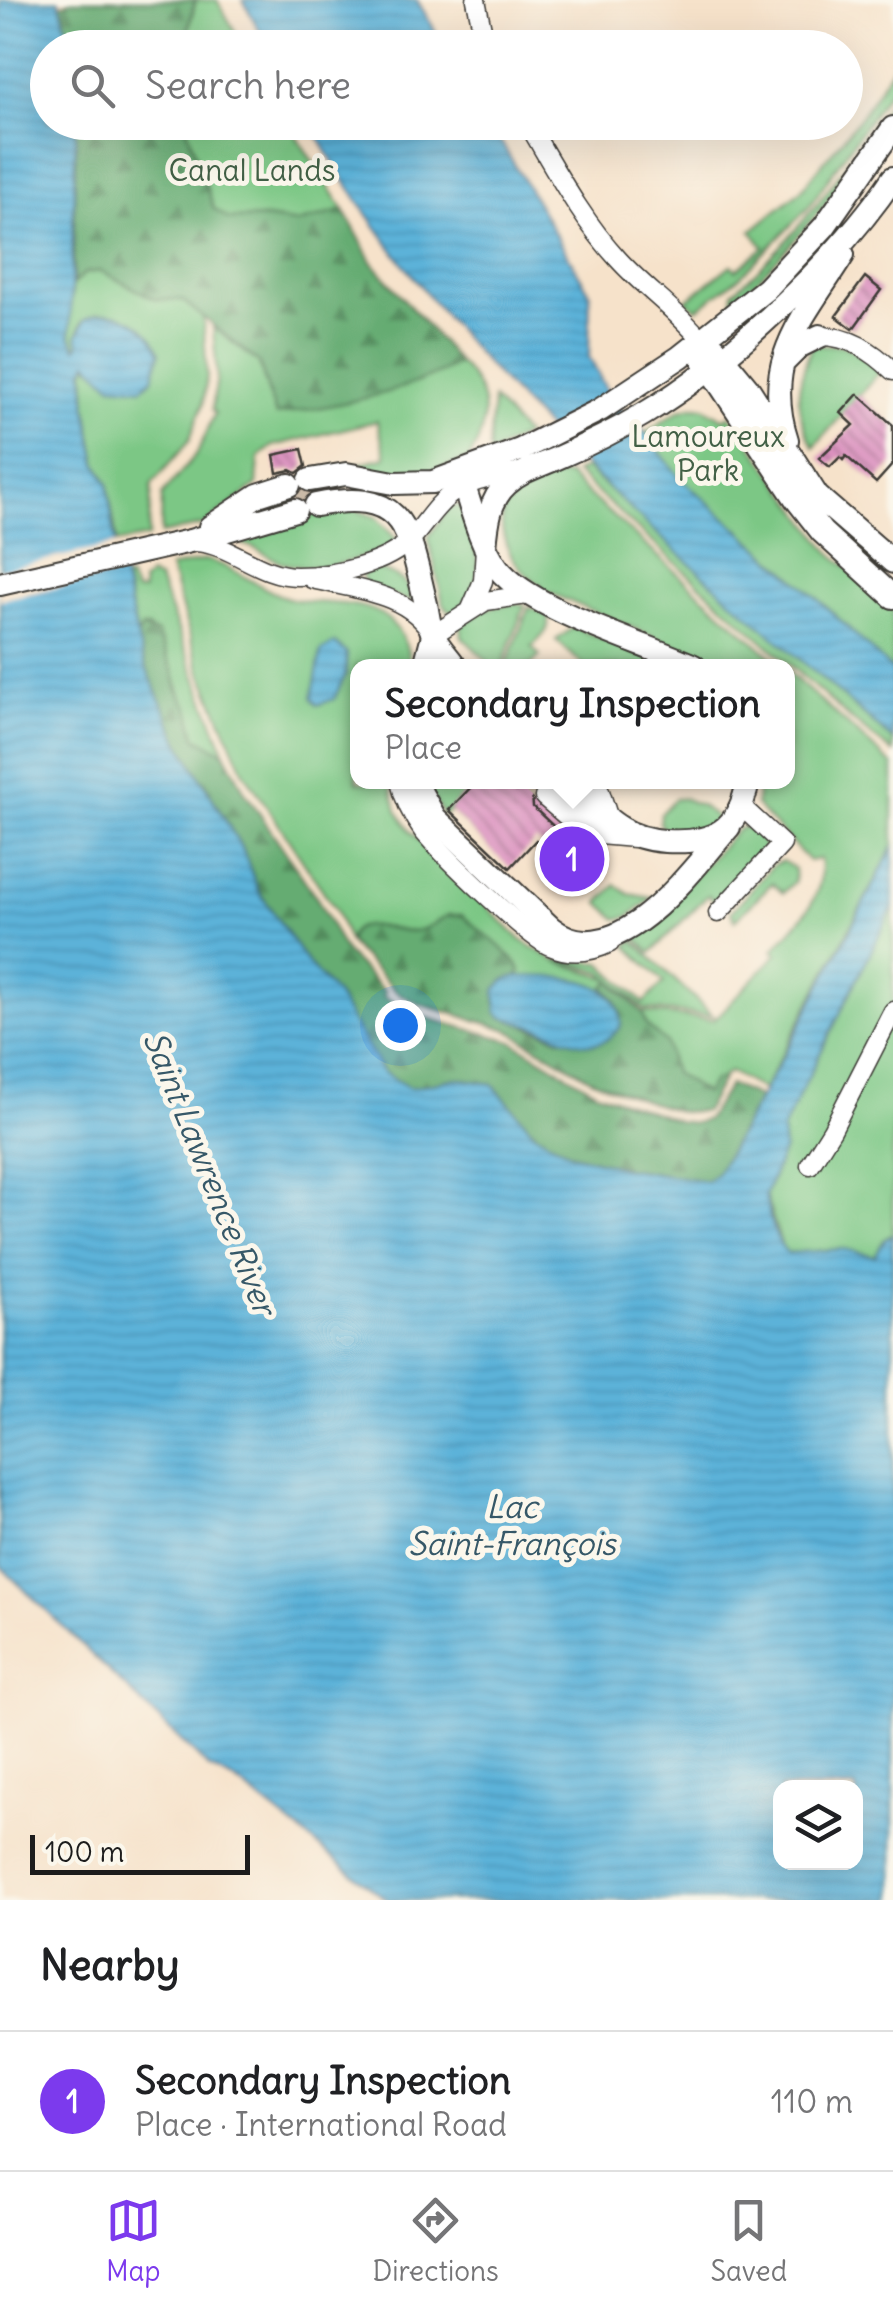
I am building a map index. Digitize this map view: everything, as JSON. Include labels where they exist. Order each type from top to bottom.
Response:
[{"type":"main road","points":[[485,547],[496,499],[509,482],[766,290],[851,191],[893,128]]},
{"type":"main road","points":[[303,496],[346,474],[394,484],[462,481],[642,416],[762,323],[891,187]]},
{"type":"main road","points":[[797,469],[782,423],[780,368],[792,338],[868,213]]},
{"type":"main road","points":[[780,368],[800,346],[820,336]]},
{"type":"main road","points":[[702,341],[701,355],[748,388],[797,469],[826,506],[893,562]]},
{"type":"main road","points":[[715,363],[796,499],[822,532],[893,597]]},
{"type":"main road","points":[[462,481],[485,547],[512,584],[678,659]]},
{"type":"main road","points":[[0,584],[188,541],[258,494],[355,498],[376,504],[394,516],[410,540],[452,658]]},
{"type":"main road","points":[[419,789],[436,818],[560,935],[592,940],[627,932],[658,904],[735,816],[745,789]]},
{"type":"main road","points":[[557,789],[648,840],[697,842],[735,816]]},
{"type":"street","points":[[476,0],[482,30]]},
{"type":"street","points":[[539,140],[610,250],[678,312],[702,341]]},
{"type":"street","points":[[820,336],[858,344],[893,371]]},
{"type":"street","points":[[296,576],[364,564],[397,550],[462,481],[530,469]]},
{"type":"street","points":[[188,541],[217,545],[270,572],[390,599],[420,616],[452,658]]},
{"type":"street","points":[[452,658],[483,581],[485,547]]},
{"type":"street","points":[[469,611],[493,599],[527,594]]},
{"type":"street","points":[[404,789],[410,809],[424,832],[544,944],[582,952],[602,947],[627,932]]},
{"type":"street","points":[[592,789],[612,821]]},
{"type":"street","points":[[600,789],[612,821]]},
{"type":"street","points":[[718,913],[782,844],[735,816]]},
{"type":"street","points":[[810,1165],[893,1011]]},
{"type":"green space","points":[[72,0],[195,0],[188,30],[68,30],[61,5]]},
{"type":"green space","points":[[196,0],[217,0],[234,30],[188,30]]},
{"type":"green space","points":[[893,66],[893,85],[863,128],[863,113]]},
{"type":"green space","points":[[893,96],[893,111],[838,189],[733,303],[733,292],[800,225]]},
{"type":"green space","points":[[76,140],[191,140],[214,209],[229,219],[266,218],[298,223],[344,210],[373,263],[459,363],[393,390],[276,415],[259,363],[182,300],[155,299],[100,271],[85,273],[73,284]]},
{"type":"green space","name":"Canal Lands","points":[[191,140],[299,140],[344,210],[298,223],[266,218],[229,219],[214,209]]},
{"type":"green space","points":[[841,140],[855,140],[808,208],[741,276],[697,309],[686,301],[731,265],[736,270],[764,247],[751,231],[800,191]]},
{"type":"green space","points":[[100,271],[155,299],[182,300],[203,316],[207,376],[203,404],[189,441],[152,484],[148,537],[117,543],[108,484],[97,463],[87,408],[85,363],[99,372],[159,352],[143,329],[98,313],[82,322],[76,348],[69,326],[73,284],[85,273]]},
{"type":"green space","points":[[213,327],[259,363],[276,415],[393,390],[459,363],[482,397],[481,433],[468,460],[419,475],[341,468],[386,457],[377,421],[273,446],[259,457],[257,485],[204,525],[161,534],[162,495],[198,452],[215,413]]},
{"type":"green space","points":[[812,345],[844,345],[883,368],[814,447],[799,408],[802,373]]},
{"type":"green space","points":[[493,399],[525,435],[492,454],[489,450]]},
{"type":"green space","name":"Lamoureux Park","points":[[691,407],[704,407],[724,419],[730,415],[829,551],[893,608],[893,671],[817,598],[680,478],[645,433]]},
{"type":"green space","points":[[585,468],[893,740],[893,753],[795,670],[795,659],[783,659],[575,473]]},
{"type":"green space","points":[[568,475],[774,659],[706,659],[540,589],[541,585],[517,564],[509,550],[502,520],[514,493],[528,482]]},
{"type":"green space","points":[[458,505],[478,562],[474,588],[455,612],[443,603],[428,537],[449,508]]},
{"type":"green space","points":[[350,508],[376,517],[399,542],[358,559],[315,567],[286,564],[243,544],[241,534],[297,517]]},
{"type":"green space","points":[[205,560],[282,596],[364,607],[391,622],[402,637],[409,659],[350,659],[350,789],[392,789],[397,810],[411,832],[521,940],[556,961],[608,978],[642,1012],[714,1020],[777,954],[773,950],[815,898],[820,859],[809,861],[756,805],[759,789],[795,789],[795,678],[893,765],[893,847],[763,1090],[730,1072],[724,1075],[705,1111],[681,1112],[591,1079],[506,1029],[420,1004],[397,992],[349,943],[335,909],[244,772],[200,670],[170,568]]},
{"type":"green space","points":[[376,568],[406,584],[411,602],[364,585],[362,573]]},
{"type":"green space","points":[[149,575],[159,580],[225,753],[196,738],[161,641],[148,628],[137,636],[125,579],[129,578],[136,592],[143,591],[142,583]]},
{"type":"green space","points":[[525,605],[505,659],[485,659],[462,637],[461,626],[484,609]]},
{"type":"green space","points":[[529,607],[547,615],[545,632],[532,647],[540,656],[509,659]]},
{"type":"green space","points":[[574,627],[652,659],[576,659],[556,640]]},
{"type":"green space","points":[[142,628],[157,633],[178,691],[189,708],[196,737],[225,753],[245,792],[318,900],[345,952],[385,992],[383,996],[427,1018],[512,1041],[597,1092],[678,1121],[695,1123],[707,1119],[729,1085],[759,1097],[717,1173],[707,1181],[624,1168],[572,1154],[535,1133],[492,1084],[457,1078],[410,1088],[383,1072],[337,996],[306,961],[258,890],[243,850],[180,743],[145,665],[137,636]]},
{"type":"green space","points":[[427,789],[469,789],[444,816]]},
{"type":"green space","points":[[683,798],[718,818],[704,831],[665,831],[659,823],[660,814],[674,799]]},
{"type":"green space","points":[[751,825],[763,838],[765,851],[718,904],[708,895],[651,953],[636,938],[738,829]]},
{"type":"green space","points":[[782,861],[794,868],[795,881],[783,893],[772,883],[735,920],[731,912],[772,866]]},
{"type":"green space","points":[[616,885],[629,894],[653,898],[628,917],[617,919],[599,902]]},
{"type":"green space","points":[[893,907],[893,1234],[883,1240],[876,1257],[844,1249],[788,1253],[783,1250],[765,1195],[784,1149],[782,1130]]},
{"type":"green space","points":[[448,915],[462,915],[521,970],[518,976],[506,979],[495,1001],[502,1017],[560,1038],[616,1001],[604,987],[610,981],[666,1043],[674,1073],[705,1093],[714,1080],[723,1078],[705,1111],[681,1112],[649,1102],[591,1079],[506,1029],[420,1004],[397,992],[349,943],[356,928],[416,931]]},
{"type":"green space","points":[[633,940],[713,1016],[644,1009],[602,972],[557,959],[601,963],[644,1003],[664,982],[627,946]]},
{"type":"water","name":"Lac Saint-François","points":[[0,0],[59,0],[67,30],[30,30],[30,140],[76,140],[70,335],[76,348],[85,319],[119,315],[148,333],[160,353],[153,378],[142,388],[111,385],[88,362],[84,370],[97,463],[108,484],[114,534],[145,665],[180,743],[243,850],[258,890],[306,961],[337,996],[383,1072],[410,1088],[457,1078],[492,1084],[535,1133],[572,1154],[624,1168],[707,1181],[717,1173],[795,1035],[893,847],[893,907],[782,1130],[784,1149],[765,1195],[770,1219],[788,1253],[844,1249],[875,1256],[884,1240],[893,1234],[893,1900],[387,1900],[236,1781],[210,1769],[0,1566]]},
{"type":"water","points":[[243,0],[417,0],[435,30],[259,30]]},
{"type":"water","points":[[321,140],[500,140],[590,293],[589,357],[612,400],[645,433],[680,478],[817,598],[893,671],[893,740],[574,456],[431,299],[367,214]]},
{"type":"water","points":[[335,643],[347,653],[346,675],[334,699],[317,705],[312,698],[321,651]]},
{"type":"water","points":[[567,978],[598,987],[618,1008],[621,1025],[604,1041],[584,1044],[502,1017],[497,1012],[495,991],[506,979]]},
{"type":"pier","points":[[122,543],[128,572],[0,600],[0,570]]},
{"type":"building","points":[[865,277],[881,290],[853,329],[836,316]]},
{"type":"building","points":[[858,394],[893,425],[893,464],[876,483],[846,456],[830,467],[819,458],[854,425],[841,413]]},
{"type":"building","points":[[302,449],[306,466],[297,473],[277,473],[274,455]]},
{"type":"building","points":[[469,789],[536,789],[532,794],[533,807],[602,872],[587,889],[536,840],[510,868],[449,810]]},
{"type":"tunnel","points":[[293,498],[312,494]]},
{"type":"tunnel","points":[[535,789],[544,797]]},
{"type":"place","name":"Secondary Inspection","points":[[572,859]]},
{"type":"water label","name":"Saint Lawrence River","points":[[210,1173]]}]
